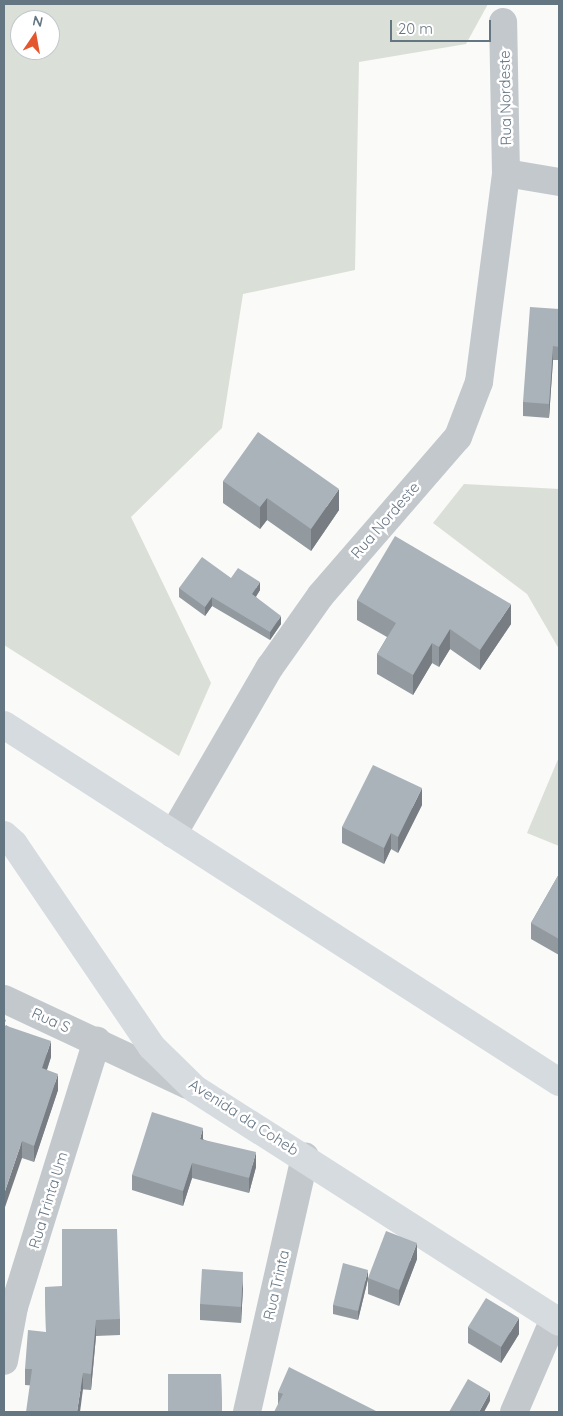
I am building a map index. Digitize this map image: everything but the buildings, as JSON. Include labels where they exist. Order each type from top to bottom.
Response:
[{"type":"main road","points":[[4,725],[559,1082]]},
{"type":"main road","name":"Avenida da Coheb","points":[[4,835],[14,844],[152,1047],[195,1089],[306,1157],[557,1320]]},
{"type":"street","name":"Rua Nordeste","points":[[173,834],[270,667],[321,595],[458,436],[480,382],[506,173],[503,22]]},
{"type":"street","points":[[506,173],[559,182]]},
{"type":"street","name":"Rua S","points":[[4,999],[97,1041],[195,1089]]},
{"type":"street","name":"Rua Trinta Um","points":[[4,1361],[9,1305],[97,1041]]},
{"type":"street","name":"Rua Trinta","points":[[247,1412],[306,1157]]},
{"type":"street","points":[[514,1412],[557,1320]]},
{"type":"shaded area","points":[[4,4],[488,4],[466,44],[359,62],[355,270],[243,294],[222,428],[131,517],[211,683],[179,756],[4,645]]},
{"type":"shaded area","points":[[464,484],[559,489],[559,649],[527,594],[433,523]]},
{"type":"shaded area","points":[[559,757],[559,846],[527,833]]}]
